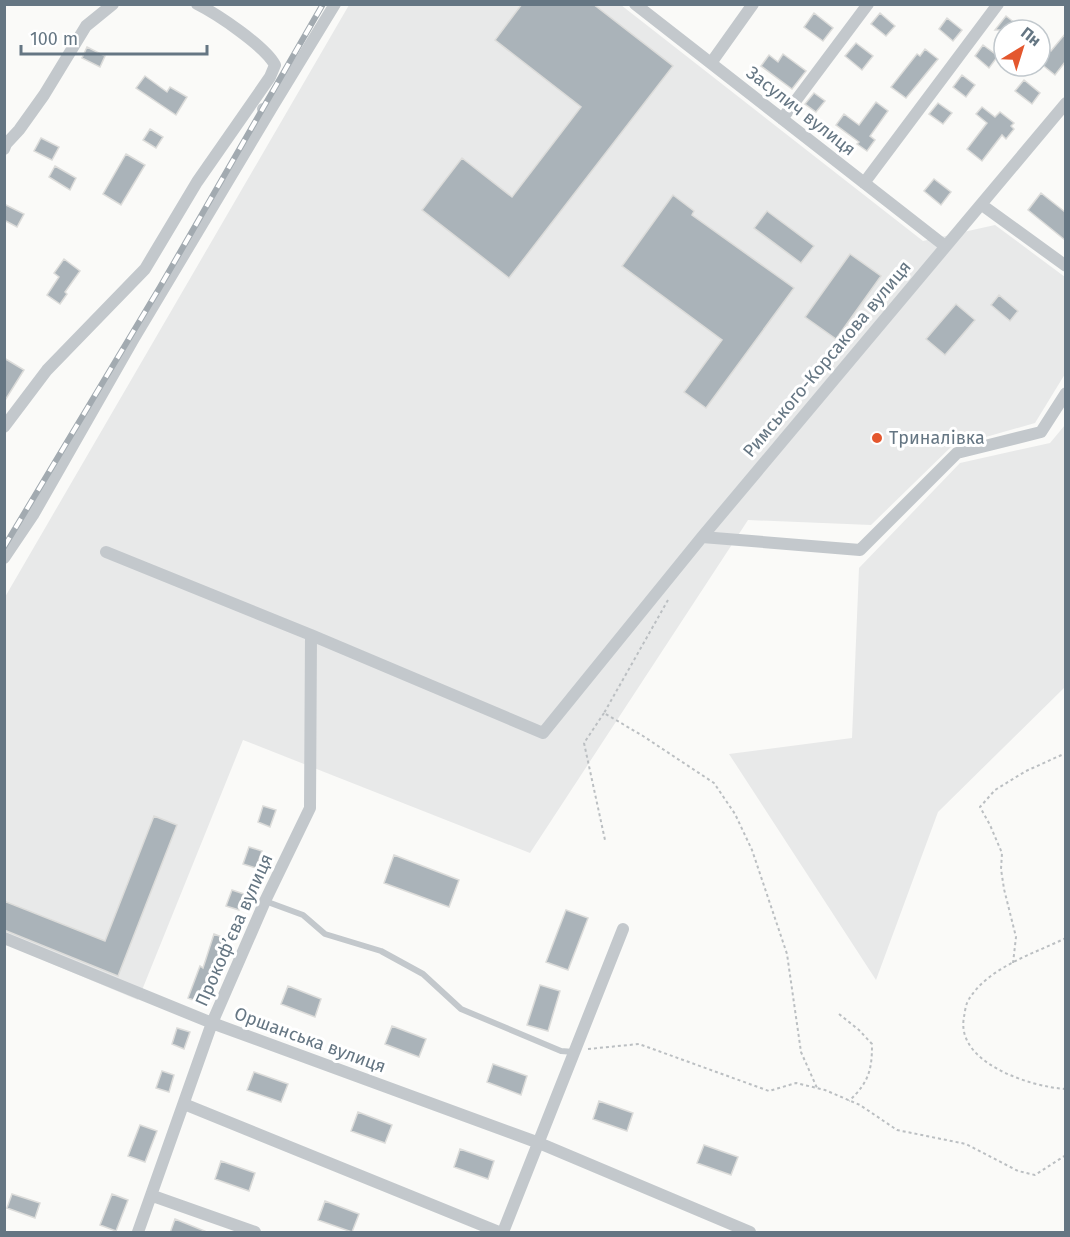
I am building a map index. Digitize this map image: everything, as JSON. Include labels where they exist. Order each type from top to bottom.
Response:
[{"type":"street","points":[[4,148],[44,95],[86,26],[113,4]]},
{"type":"street","points":[[4,426],[47,370],[145,269],[197,182],[270,77],[275,65],[271,58],[252,40],[197,4]]},
{"type":"street","points":[[4,558],[33,515],[134,338],[335,4]]},
{"type":"street","name":"Засулич вулиця","points":[[635,4],[945,246]]},
{"type":"street","points":[[711,63],[753,4]]},
{"type":"street","points":[[782,119],[868,4]]},
{"type":"street","points":[[864,183],[998,4]]},
{"type":"street","name":"Римського-Корсакова вулиця","points":[[311,634],[543,733],[702,537],[1065,103]]},
{"type":"street","points":[[250,108],[271,109]]},
{"type":"street","points":[[982,205],[1065,266]]},
{"type":"street","points":[[702,537],[860,550],[957,453],[1041,432],[1065,393]]},
{"type":"street","points":[[106,552],[311,634]]},
{"type":"street","name":"Прокоф’єва вулиця","points":[[138,1233],[153,1196],[212,1023],[265,902],[310,808],[311,634]]},
{"type":"street","points":[[184,1104],[501,1233],[623,929]]},
{"type":"street","name":"Оршанська вулиця","points":[[4,938],[212,1023],[539,1143],[745,1232]]},
{"type":"street","points":[[153,1196],[255,1233]]},
{"type":"lane","points":[[265,902],[303,915],[325,934],[381,951],[423,974],[461,1009],[561,1051],[574,1052]]},
{"type":"path","points":[[605,840],[584,743],[604,713],[671,596]]},
{"type":"path","points":[[604,713],[714,783],[735,814],[752,850],[787,954],[801,1052],[817,1088]]},
{"type":"path","points":[[1013,963],[1016,938],[1004,889],[1001,869],[1002,853],[980,807],[995,790],[1026,771],[1065,753]]},
{"type":"path","points":[[1065,938],[993,973],[968,1000],[962,1028],[974,1051],[998,1070],[1044,1088],[1065,1089]]},
{"type":"path","points":[[839,1014],[872,1044],[872,1066],[862,1089],[849,1101]]},
{"type":"path","points":[[574,1052],[599,1047],[639,1044],[769,1091],[796,1083],[817,1088],[860,1105],[897,1130],[966,1144],[1018,1171],[1035,1175],[1065,1155]]},
{"type":"shaded area","points":[[349,5],[621,5],[923,241],[995,225],[1065,277],[1065,374],[1035,423],[951,447],[871,525],[748,520],[530,853],[243,740],[138,1000],[5,944],[5,597]]},
{"type":"shaded area","points":[[1065,425],[1065,687],[938,812],[876,980],[729,754],[852,738],[859,568],[960,463],[1050,443]]},
{"type":"building","points":[[522,4],[593,4],[673,66],[509,278],[422,210],[462,158],[512,197],[581,107],[495,40]]},
{"type":"building","points":[[814,13],[833,28],[823,41],[804,27]]},
{"type":"building","points":[[880,13],[895,26],[886,36],[871,24]]},
{"type":"building","points":[[947,18],[962,30],[953,41],[939,29]]},
{"type":"building","points":[[1065,34],[1065,62],[1055,75],[1052,73],[1052,50]]},
{"type":"building","points":[[856,43],[873,56],[862,70],[845,56]]},
{"type":"building","points":[[983,45],[992,52],[992,64],[989,68],[975,56]]},
{"type":"building","points":[[87,47],[105,56],[100,67],[82,58]]},
{"type":"building","points":[[925,49],[938,59],[906,98],[891,87],[917,54],[920,56]]},
{"type":"building","points":[[783,54],[806,71],[792,89],[761,66],[769,55],[778,62]]},
{"type":"building","points":[[962,75],[975,85],[966,97],[953,87]]},
{"type":"building","points":[[145,76],[167,92],[170,87],[187,97],[176,115],[136,88]]},
{"type":"building","points":[[1024,80],[1040,93],[1032,104],[1015,91]]},
{"type":"building","points":[[814,93],[825,101],[816,112],[805,104]]},
{"type":"building","points":[[876,102],[888,111],[870,136],[875,140],[867,151],[836,125],[844,114],[859,125]]},
{"type":"building","points":[[938,103],[952,113],[943,124],[929,114]]},
{"type":"building","points":[[982,107],[995,117],[1000,112],[1014,123],[1011,126],[1014,129],[1006,139],[1002,135],[982,161],[967,149],[987,123],[976,114]]},
{"type":"building","points":[[150,129],[163,137],[156,148],[143,140]]},
{"type":"building","points":[[41,138],[59,147],[52,160],[34,151]]},
{"type":"building","points":[[126,154],[145,165],[121,205],[103,194]]},
{"type":"building","points":[[55,166],[76,178],[70,190],[49,177]]},
{"type":"building","points":[[934,179],[951,192],[941,205],[924,191]]},
{"type":"building","points":[[1041,193],[1065,212],[1065,240],[1028,210]]},
{"type":"building","points":[[673,195],[694,211],[692,215],[794,288],[706,408],[684,392],[722,340],[622,266]]},
{"type":"building","points":[[4,204],[24,214],[17,227],[4,220]]},
{"type":"building","points":[[767,211],[814,246],[801,263],[754,228]]},
{"type":"building","points":[[850,254],[881,276],[836,339],[805,317]]},
{"type":"building","points":[[64,259],[80,271],[65,292],[67,294],[60,304],[47,295],[59,277],[54,273]]},
{"type":"building","points":[[999,295],[1018,311],[1010,321],[991,305]]},
{"type":"building","points":[[956,304],[975,320],[945,355],[926,339]]},
{"type":"building","points":[[4,358],[24,370],[4,402]]},
{"type":"building","points":[[263,806],[276,810],[270,827],[258,822]]},
{"type":"building","points":[[154,816],[177,825],[118,976],[4,930],[4,901],[105,941]]},
{"type":"building","points":[[249,847],[262,851],[256,868],[243,864]]},
{"type":"building","points":[[394,855],[459,880],[449,907],[384,883]]},
{"type":"building","points":[[232,890],[244,894],[239,910],[226,906]]},
{"type":"building","points":[[566,910],[588,918],[568,970],[546,962]]},
{"type":"building","points":[[214,934],[227,939],[204,1004],[188,998],[200,966],[203,968]]},
{"type":"building","points":[[540,985],[560,991],[548,1031],[527,1025]]},
{"type":"building","points":[[288,986],[321,999],[315,1017],[281,1004]]},
{"type":"building","points":[[392,1026],[426,1039],[419,1057],[385,1044]]},
{"type":"building","points":[[177,1028],[190,1032],[184,1049],[172,1044]]},
{"type":"building","points":[[493,1064],[527,1076],[521,1095],[487,1082]]},
{"type":"building","points":[[162,1071],[174,1075],[169,1092],[156,1088]]},
{"type":"building","points":[[254,1072],[288,1084],[281,1102],[247,1090]]},
{"type":"building","points":[[599,1101],[633,1113],[627,1131],[593,1119]]},
{"type":"building","points":[[358,1112],[392,1125],[385,1143],[351,1131]]},
{"type":"building","points":[[140,1125],[157,1131],[145,1162],[128,1156]]},
{"type":"building","points":[[704,1145],[738,1157],[731,1175],[697,1163]]},
{"type":"building","points":[[460,1149],[494,1161],[488,1179],[454,1167]]},
{"type":"building","points":[[221,1161],[255,1173],[249,1191],[215,1179]]},
{"type":"building","points":[[12,1194],[40,1203],[35,1218],[7,1208]]},
{"type":"building","points":[[112,1194],[128,1200],[116,1231],[100,1225]]},
{"type":"building","points":[[325,1201],[359,1214],[352,1232],[318,1220]]},
{"type":"building","points":[[175,1219],[207,1232],[207,1233],[170,1233]]},
{"type":"railway","points":[[4,547],[160,287],[323,4]]},
{"type":"place","name":"Триналівка","points":[[877,438]]}]
